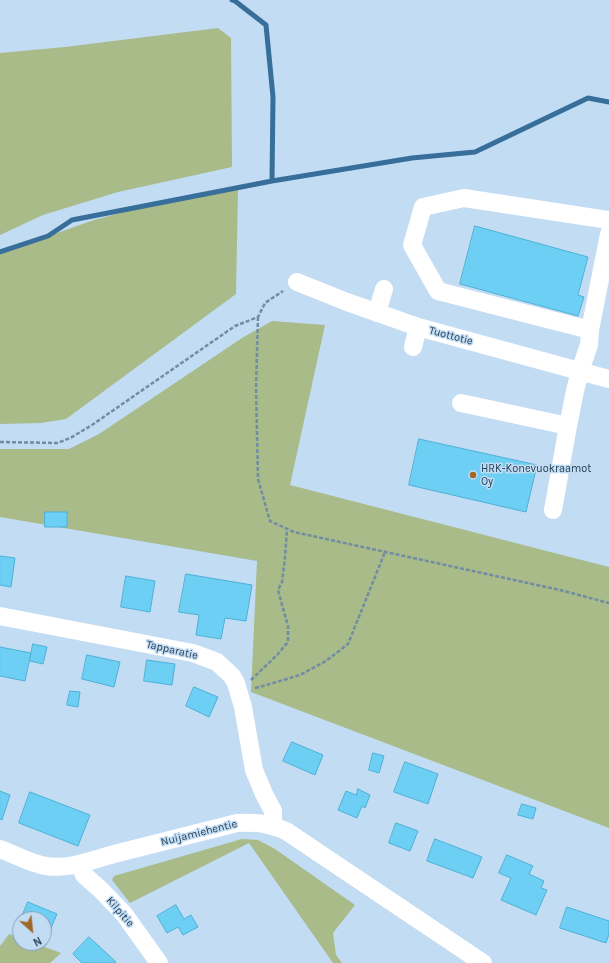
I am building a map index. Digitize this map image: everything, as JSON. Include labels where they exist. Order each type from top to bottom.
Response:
[{"type":"street","points":[[590,330],[438,291],[412,245],[423,207],[464,198],[609,220]]},
{"type":"street","points":[[553,510],[568,426],[580,371],[590,345],[590,330],[609,234]]},
{"type":"street","name":"Tuottotie","points":[[297,282],[347,302],[418,327],[609,379]]},
{"type":"street","points":[[377,313],[384,289]]},
{"type":"street","points":[[413,347],[418,327]]},
{"type":"street","points":[[461,403],[568,426]]},
{"type":"street","name":"Tapparatie","points":[[0,616],[193,652],[216,662],[232,676],[239,691],[254,770],[273,812],[272,826]]},
{"type":"street","name":"Nuijamiehentie","points":[[0,849],[44,866],[60,867],[80,864],[237,823],[254,822],[272,826],[286,832],[483,963]]},
{"type":"street","name":"Kilpitie","points":[[80,864],[84,875],[124,914],[159,963]]},
{"type":"path","points":[[297,282],[265,303],[258,317],[256,388],[258,479],[270,521],[294,532],[560,590],[609,603]]},
{"type":"path","points":[[0,442],[58,443],[72,437],[92,425],[235,326],[258,317]]},
{"type":"path","points":[[239,691],[277,655],[288,642],[288,626],[278,590],[282,582],[286,529]]},
{"type":"path","points":[[239,691],[300,675],[326,661],[348,644],[385,552]]},
{"type":"green space","points":[[218,28],[231,38],[232,167],[118,192],[43,215],[0,235],[0,53],[65,47]]},
{"type":"green space","points":[[238,190],[236,294],[66,419],[41,423],[0,424],[0,253],[94,220],[181,197]]},
{"type":"green space","points":[[272,321],[325,325],[290,485],[609,567],[609,828],[251,692],[257,561],[0,517],[0,449],[69,449],[99,434],[242,338]]},
{"type":"green space","points":[[242,839],[258,840],[275,849],[355,905],[333,933],[336,955],[342,963],[333,963],[249,843],[130,903],[112,880],[114,876]]},
{"type":"green space","points":[[9,934],[12,935],[12,951],[52,951],[52,950],[61,953],[50,963],[0,963],[0,946]]},
{"type":"building","points":[[475,226],[588,257],[578,295],[584,297],[578,316],[460,284]]},
{"type":"building","name":"HRK-Konevuokraamot Oy","points":[[419,439],[537,465],[526,512],[409,485]]},
{"type":"building","points":[[45,512],[67,512],[67,527],[45,527]]},
{"type":"building","points":[[0,556],[15,558],[11,587],[0,585]]},
{"type":"building","points":[[186,574],[252,585],[246,621],[225,618],[221,639],[196,635],[199,615],[179,612]]},
{"type":"building","points":[[126,576],[155,581],[150,612],[121,607]]},
{"type":"building","points":[[33,644],[47,647],[43,664],[30,661]]},
{"type":"building","points":[[0,647],[31,653],[25,681],[0,676]]},
{"type":"building","points":[[87,655],[120,662],[114,687],[82,679]]},
{"type":"building","points":[[147,660],[175,664],[172,685],[144,681]]},
{"type":"building","points":[[194,687],[218,697],[209,717],[186,706]]},
{"type":"building","points":[[70,691],[80,692],[78,707],[67,705]]},
{"type":"building","points":[[292,742],[323,755],[315,775],[283,761]]},
{"type":"building","points":[[373,753],[384,756],[379,773],[369,770]]},
{"type":"building","points":[[405,762],[438,774],[428,804],[394,792]]},
{"type":"building","points":[[358,789],[370,795],[365,808],[362,806],[357,818],[338,810],[346,791],[356,795]]},
{"type":"building","points":[[0,791],[10,795],[2,820],[0,819]]},
{"type":"building","points":[[30,792],[90,815],[78,846],[19,823]]},
{"type":"building","points":[[522,804],[536,808],[533,819],[518,815]]},
{"type":"building","points":[[396,823],[418,831],[410,851],[389,843]]},
{"type":"building","points":[[435,839],[482,857],[473,878],[427,861]]},
{"type":"building","points":[[507,855],[533,866],[529,874],[544,881],[541,888],[547,890],[536,915],[501,900],[511,878],[499,873]]},
{"type":"building","points":[[28,902],[50,911],[24,911]]},
{"type":"building","points":[[176,905],[184,919],[191,915],[198,927],[183,935],[178,927],[167,933],[157,916]]},
{"type":"building","points":[[567,907],[609,921],[609,934],[606,943],[560,928]]},
{"type":"building","points":[[52,912],[57,914],[52,926]]},
{"type":"building","points":[[89,937],[116,962],[82,963],[73,954]]},
{"type":"waterway","points":[[232,0],[266,25],[273,97],[272,181]]},
{"type":"waterway","points":[[0,252],[48,236],[72,220],[272,181],[412,158],[475,152],[588,98],[609,102]]},
{"type":"place","name":"HRK-Konevuokraamot Oy","points":[[473,475]]}]
